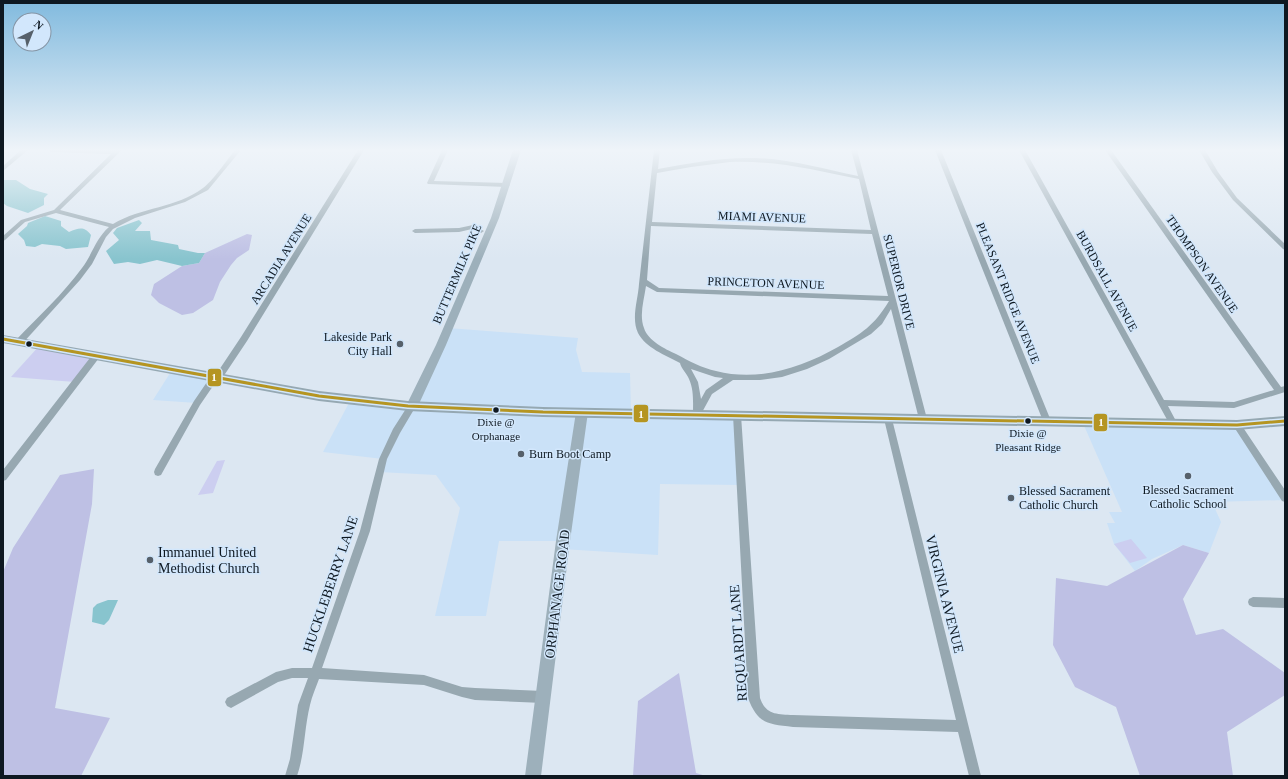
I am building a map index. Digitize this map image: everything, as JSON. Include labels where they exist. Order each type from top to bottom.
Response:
[{"type":"main road","name":"BUTTERMILK PIKE","points":[[412,406],[440,344],[485,231],[506,186]]},
{"type":"main road","points":[[3,339],[350,401],[412,406],[506,411],[1237,425],[1270,424],[1285,421]]},
{"type":"main road","name":"ORPHANAGE ROAD","points":[[534,776],[543,697],[582,412]]},
{"type":"street","points":[[3,239],[23,221],[56,211],[82,186]]},
{"type":"street","points":[[19,342],[86,269],[106,233],[114,226],[137,216],[180,202],[200,193],[208,186]]},
{"type":"street","name":"ARCADIA AVENUE","points":[[158,472],[197,403],[210,384],[218,378],[244,339],[338,186]]},
{"type":"street","points":[[652,186],[639,319],[642,332],[656,346],[680,361],[709,373],[731,377],[758,378],[774,376],[802,369],[843,348],[878,324],[892,300]]},
{"type":"street","name":"SUPERIOR DRIVE","points":[[862,186],[924,419]]},
{"type":"street","name":"PLEASANT RIDGE AVENUE","points":[[953,186],[1047,421]]},
{"type":"street","name":"BURDSALL AVENUE","points":[[1042,186],[1173,423]]},
{"type":"street","name":"THOMPSON AVENUE","points":[[1134,186],[1282,390]]},
{"type":"street","points":[[1226,186],[1235,199],[1285,248]]},
{"type":"street","points":[[56,211],[114,226]]},
{"type":"street","name":"MIAMI AVENUE","points":[[648,224],[875,232]]},
{"type":"street","points":[[415,231],[485,231]]},
{"type":"street","points":[[643,281],[657,290]]},
{"type":"street","points":[[641,298],[657,290]]},
{"type":"street","name":"PRINCETON AVENUE","points":[[657,290],[892,300]]},
{"type":"street","points":[[3,477],[96,356]]},
{"type":"street","points":[[680,361],[692,374],[697,390],[697,414]]},
{"type":"street","points":[[697,414],[709,392],[731,377]]},
{"type":"street","points":[[1162,403],[1226,406],[1248,401],[1282,390]]},
{"type":"street","name":"HUCKLEBERRY LANE","points":[[291,776],[296,762],[300,723],[365,530],[383,459],[396,431],[412,406]]},
{"type":"street","name":"REQUARDT LANE","points":[[737,415],[754,698],[761,713],[768,718],[793,721],[962,726]]},
{"type":"street","name":"VIRGINIA AVENUE","points":[[888,418],[975,776]]},
{"type":"street","points":[[1237,425],[1285,498]]},
{"type":"street","points":[[1253,602],[1285,603]]},
{"type":"street","points":[[231,702],[282,675],[316,673],[424,680],[462,692],[475,694],[543,697]]},
{"type":"shaded area","points":[[3,186],[26,186],[48,194],[44,198],[44,205],[28,213],[7,206],[3,203]]},
{"type":"shaded area","points":[[45,216],[61,221],[61,226],[69,232],[79,229],[86,230],[91,235],[88,247],[66,249],[60,246],[42,244],[35,247],[26,246],[24,240],[18,234],[27,226],[28,223]]},
{"type":"shaded area","points":[[139,220],[142,223],[135,231],[150,231],[151,240],[178,245],[179,249],[205,253],[199,263],[182,266],[157,260],[140,264],[128,262],[114,264],[106,251],[119,240],[113,233],[117,228]]},
{"type":"shaded area","points":[[247,234],[252,235],[249,250],[237,258],[231,265],[220,282],[213,300],[193,313],[182,315],[159,303],[151,295],[154,284],[182,266],[199,263],[205,253]]},
{"type":"shaded area","points":[[448,328],[578,338],[576,350],[582,372],[630,373],[631,413],[737,415],[741,485],[660,484],[658,555],[562,549],[563,541],[499,541],[486,616],[435,616],[460,508],[436,475],[379,472],[383,459],[323,452],[350,401],[412,405]]},
{"type":"shaded area","points":[[40,345],[96,356],[75,382],[11,377]]},
{"type":"shaded area","points":[[172,370],[218,378],[197,403],[153,400]]},
{"type":"shaded area","name":"Blessed Sacrament Catholic School","points":[[1082,421],[1237,425],[1285,500],[1212,502],[1221,522],[1209,553],[1183,545],[1152,559],[1135,571],[1114,544],[1107,523],[1115,523],[1109,512],[1122,512]]},
{"type":"shaded area","points":[[225,460],[213,493],[198,495],[217,461]]},
{"type":"shaded area","points":[[94,469],[92,504],[55,708],[110,718],[81,776],[3,776],[3,572],[13,548],[60,475]]},
{"type":"shaded area","points":[[1131,539],[1147,558],[1130,563],[1114,544]]},
{"type":"shaded area","points":[[1183,545],[1209,553],[1183,599],[1196,635],[1223,629],[1285,673],[1285,695],[1227,732],[1233,776],[1140,776],[1116,707],[1075,687],[1053,645],[1056,578],[1107,586]]},
{"type":"shaded area","points":[[108,600],[118,600],[109,620],[104,625],[92,622],[93,608],[97,604]]},
{"type":"shaded area","points":[[679,673],[696,773],[706,776],[633,776],[638,701]]},
{"type":"transit line","name":"1","points":[[3,339],[319,396],[408,406],[543,412],[1237,425],[1285,421]]},
{"type":"place","name":"Lakeside Park City Hall","points":[[400,344]]},
{"type":"place","name":"Dixie @ Orphanage","points":[[496,410]]},
{"type":"place","name":"Dixie @ Pleasant Ridge","points":[[1028,421]]},
{"type":"place","name":"Burn Boot Camp","points":[[521,454]]},
{"type":"place","name":"Blessed Sacrament Catholic School","points":[[1188,476]]},
{"type":"place","name":"Blessed Sacrament Catholic Church","points":[[1011,498]]},
{"type":"place","name":"Immanuel United Methodist Church","points":[[150,560]]}]
